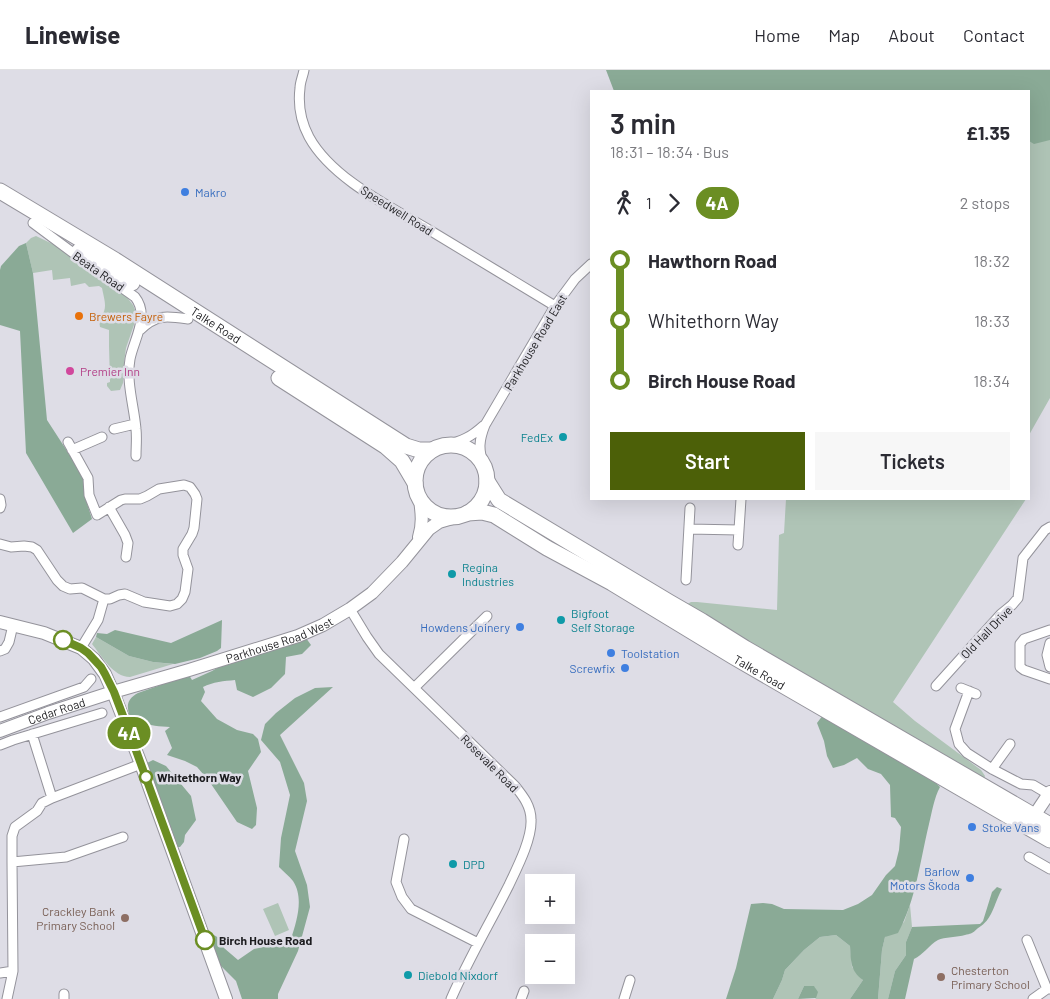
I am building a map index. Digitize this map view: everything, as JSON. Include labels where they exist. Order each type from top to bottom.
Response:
[{"type":"highway","name":"Talke Road","points":[[0,191],[123,265],[406,446],[419,450],[439,448]]},
{"type":"highway","name":"Talke Road","points":[[0,203],[160,300],[385,446],[402,461],[415,482]]},
{"type":"highway","points":[[458,446],[468,449],[477,456],[484,466],[487,480],[482,500],[473,509],[462,515],[450,517],[438,515],[428,509],[416,492],[415,475],[419,463],[426,455],[439,448],[458,446]]},
{"type":"highway","name":"Talke Road","points":[[487,480],[499,500],[669,609],[699,627],[744,648],[1050,833]]},
{"type":"highway","name":"Talke Road","points":[[462,515],[482,512],[494,515],[547,548],[612,583],[669,609]]},
{"type":"highway","name":"Talke Road","points":[[1031,821],[1050,825]]},
{"type":"highway","name":"Talke Road","points":[[1031,821],[1050,840]]},
{"type":"street","name":"Speedwell Road","points":[[304,70],[300,87],[300,106],[304,126],[309,138],[332,166],[364,191],[555,306]]},
{"type":"street","name":"Beata Road","points":[[33,223],[135,297],[142,309],[141,321],[130,361],[129,374],[135,424],[136,456]]},
{"type":"street","name":"Parkhouse Road East","points":[[484,466],[480,454],[480,446],[485,425],[555,306],[575,279],[590,265]]},
{"type":"street","points":[[138,332],[148,322],[159,318],[188,319]]},
{"type":"street","points":[[114,429],[135,424]]},
{"type":"street","name":"Parkhouse Road East","points":[[439,448],[472,436],[485,425]]},
{"type":"street","points":[[102,437],[70,446],[88,478],[89,495],[102,524]]},
{"type":"street","points":[[0,544],[11,548],[24,546],[37,550],[63,586],[70,589],[82,588],[104,599],[125,594],[144,602],[170,606],[182,599],[185,592],[188,569],[183,549],[194,528],[197,499],[190,487],[184,485],[159,489],[140,499],[125,498],[98,515]]},
{"type":"street","points":[[0,499],[0,508]]},
{"type":"street","name":"Parkhouse Road West","points":[[417,542],[422,527],[420,500]]},
{"type":"street","points":[[738,545],[741,500]]},
{"type":"street","points":[[109,507],[125,534],[128,543],[126,557]]},
{"type":"street","points":[[686,580],[690,508]]},
{"type":"street","name":"Parkhouse Road West","points":[[114,692],[298,636],[323,625],[372,593],[386,580],[429,529],[439,522],[462,515]]},
{"type":"street","name":"Old Hall Drive","points":[[936,682],[1018,598],[1023,558],[1050,527]]},
{"type":"street","points":[[689,529],[739,530]]},
{"type":"street","points":[[81,648],[98,620],[104,599]]},
{"type":"street","name":"Rosevale Road","points":[[350,609],[379,654],[522,794],[529,807],[530,829],[521,860],[451,999]]},
{"type":"street","points":[[415,688],[488,616]]},
{"type":"street","points":[[0,622],[44,633],[81,648],[101,667],[114,692],[226,999]]},
{"type":"street","points":[[0,651],[5,649],[9,642],[14,626]]},
{"type":"street","points":[[1050,630],[1024,639],[1020,644],[1020,667],[1050,679]]},
{"type":"street","points":[[1050,643],[1047,656],[1050,668]]},
{"type":"street","points":[[0,717],[84,687],[91,679]]},
{"type":"street","points":[[969,691],[955,729],[959,744],[967,753],[1016,782],[1033,785],[1050,793],[1031,821]]},
{"type":"street","name":"Cedar Road","points":[[0,731],[114,692]]},
{"type":"street","name":"Cedar Road","points":[[0,744],[98,712]]},
{"type":"street","points":[[32,734],[52,798]]},
{"type":"street","points":[[992,769],[1010,744]]},
{"type":"street","points":[[7,999],[13,971],[12,836],[15,827],[37,811],[42,803],[52,798],[141,764]]},
{"type":"street","points":[[12,862],[66,857],[123,837]]},
{"type":"street","points":[[404,839],[396,882],[402,897],[411,909],[478,943]]},
{"type":"street","points":[[1029,856],[1050,869]]},
{"type":"street","points":[[1027,940],[1048,989],[1034,999]]},
{"type":"street","points":[[0,973],[13,971]]},
{"type":"street","points":[[624,999],[630,980]]},
{"type":"green space","points":[[606,70],[1050,70],[1050,140],[1034,144],[1030,142],[1030,90],[614,90]]},
{"type":"green space","points":[[1050,106],[1050,398],[1030,433],[1030,116]]},
{"type":"green space","points":[[36,236],[63,249],[126,296],[133,305],[137,316],[126,348],[123,383],[120,390],[111,391],[107,386],[107,383],[110,382],[109,330],[100,327],[99,320],[104,312],[105,305],[102,288],[99,286],[89,287],[85,283],[71,286],[70,278],[53,280],[52,270],[33,273],[26,243]]},
{"type":"green space","points":[[26,243],[33,273],[47,420],[80,471],[92,519],[73,533],[26,453],[20,331],[0,325],[1,266],[19,246]]},
{"type":"green space","points":[[786,500],[1025,500],[893,702],[915,721],[981,770],[985,776],[984,779],[791,669],[687,604],[697,602],[777,610],[779,535],[784,533]]},
{"type":"green space","points":[[222,620],[221,648],[200,658],[175,664],[153,662],[129,656],[96,637],[97,633],[107,634],[115,630],[171,643]]},
{"type":"green space","points":[[96,637],[129,656],[153,662],[173,664],[130,677],[124,676],[108,665],[92,644]]},
{"type":"green space","points":[[306,638],[311,645],[302,654],[286,657],[285,674],[271,688],[253,697],[237,690],[235,680],[223,681],[203,687],[205,692],[201,701],[217,719],[237,730],[253,734],[258,739],[261,752],[248,771],[257,808],[256,825],[252,829],[237,822],[197,767],[167,755],[172,748],[165,731],[170,727],[151,725],[142,720],[132,724],[128,703],[138,693],[189,675],[192,680],[224,664]]},
{"type":"green space","points":[[333,687],[280,735],[304,783],[307,801],[295,851],[307,885],[310,907],[298,951],[278,994],[278,999],[242,999],[236,981],[220,965],[209,938],[212,934],[219,938],[224,948],[238,960],[254,949],[291,939],[299,902],[293,881],[279,867],[281,838],[290,795],[280,762],[261,740],[265,724],[295,698],[315,688]]},
{"type":"green space","points":[[823,715],[935,782],[940,787],[933,805],[917,880],[909,907],[898,933],[885,937],[882,950],[878,999],[850,999],[863,980],[853,969],[850,946],[836,935],[820,937],[804,950],[785,970],[773,999],[726,999],[736,968],[751,904],[772,904],[784,909],[843,910],[858,904],[872,895],[895,866],[899,850],[901,827],[895,818],[891,817],[890,785],[881,774],[868,769],[857,758],[833,768],[827,756],[817,723]]},
{"type":"green space","points":[[153,760],[166,766],[191,796],[196,820],[185,835],[184,842],[180,847],[175,847],[145,764]]},
{"type":"green space","points":[[997,887],[1002,889],[985,923],[974,932],[962,936],[944,938],[935,942],[914,959],[905,999],[888,999],[895,971],[906,955],[906,942],[912,927],[980,924],[983,921],[992,892]]},
{"type":"green space","points":[[278,903],[289,930],[275,936],[263,909]]},
{"type":"green space","points":[[910,905],[912,927],[906,942],[906,955],[895,971],[888,999],[878,999],[882,950],[885,937],[904,922]]},
{"type":"green space","points":[[836,935],[850,946],[852,967],[863,980],[850,999],[815,999],[815,987],[804,986],[798,999],[773,999],[785,970],[804,950],[820,937]]},
{"type":"green space","points":[[804,986],[814,986],[818,992],[816,998],[798,999]]},
{"type":"bus line","name":"4A","points":[[63,640],[81,648],[94,659],[101,667],[114,692],[205,940]]},
{"type":"place","name":"Makro","points":[[185,192]]},
{"type":"place","name":"Brewers Fayre","points":[[79,316]]},
{"type":"place","name":"Premier Inn","points":[[70,371]]},
{"type":"place","name":"FedEx","points":[[563,437]]},
{"type":"place","name":"Regina Industries","points":[[452,574]]},
{"type":"place","name":"Bigfoot Self Storage","points":[[561,620]]},
{"type":"place","name":"Howdens Joinery","points":[[520,627]]},
{"type":"place","name":"Toolstation","points":[[611,653]]},
{"type":"place","name":"Screwfix","points":[[625,668]]},
{"type":"place","name":"Whitethorn Way","points":[[146,777]]},
{"type":"place","name":"Stoke Vans","points":[[972,827]]},
{"type":"place","name":"DPD","points":[[453,864]]},
{"type":"place","name":"Barlow Motors Škoda","points":[[970,878]]},
{"type":"place","name":"Crackley Bank Primary School","points":[[125,918]]},
{"type":"place","name":"Birch House Road","points":[[205,940]]},
{"type":"place","name":"Diebold Nixdorf","points":[[408,975]]},
{"type":"place","name":"Chesterton Primary School","points":[[941,977]]}]
